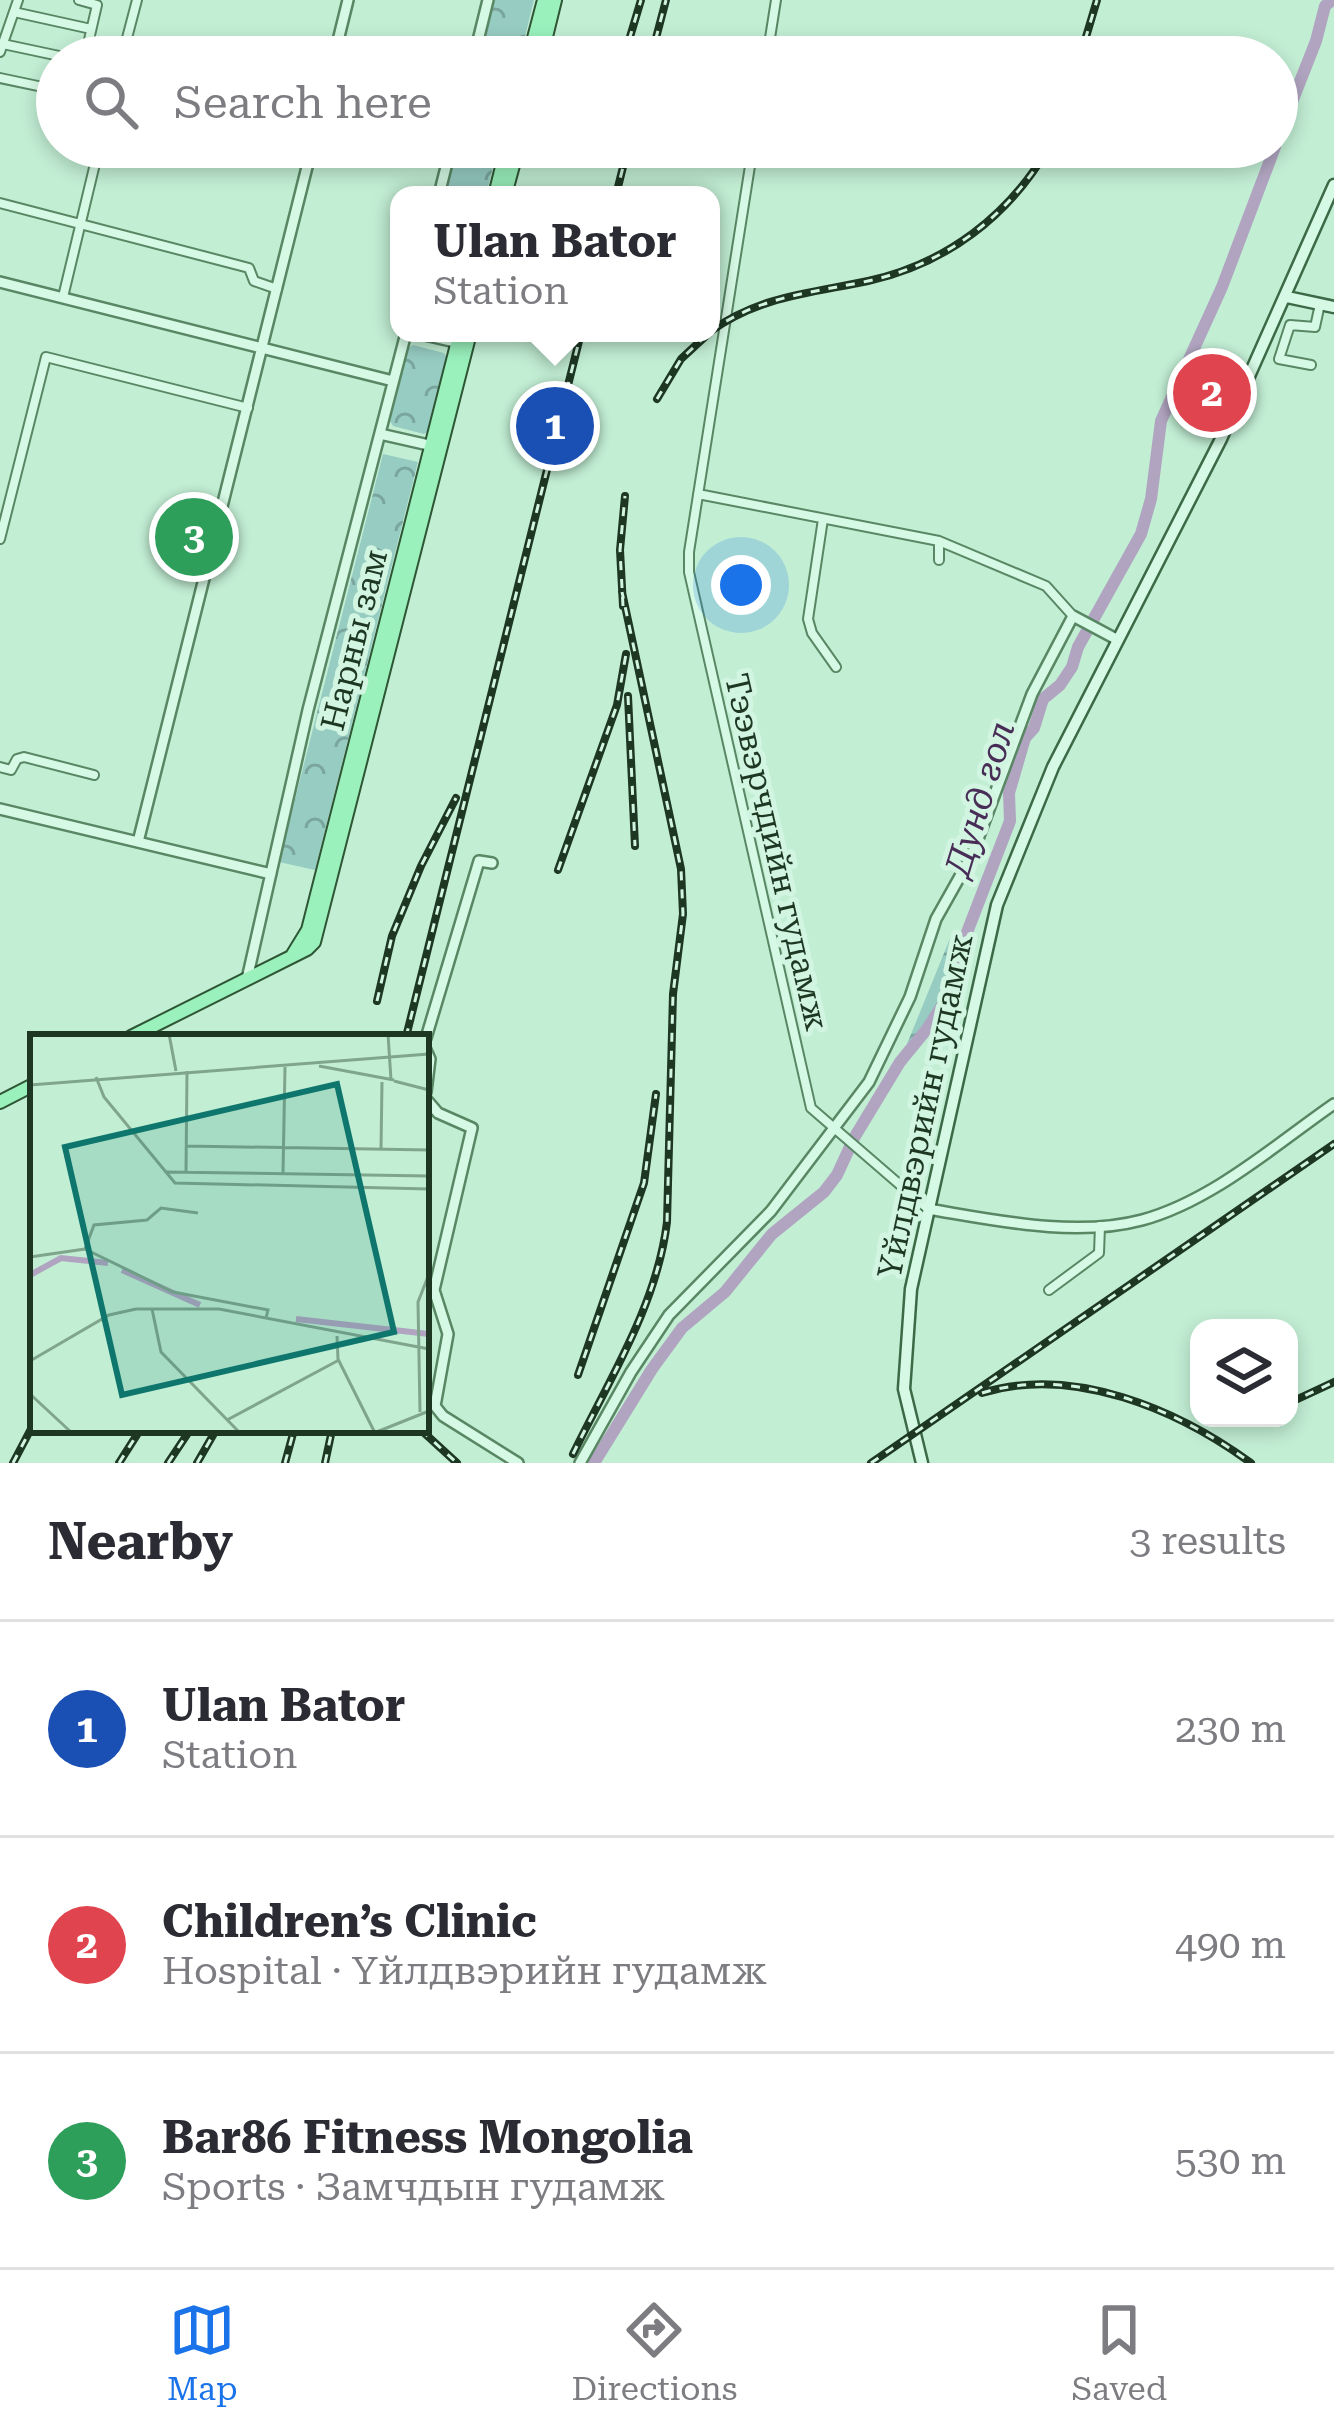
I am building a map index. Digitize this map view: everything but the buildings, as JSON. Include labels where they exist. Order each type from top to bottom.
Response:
[{"type":"main road","points":[[535,36],[544,0]]},
{"type":"main road","points":[[546,36],[555,0]]},
{"type":"main road","name":"Yйлдвэрийн гудамж","points":[[922,1463],[904,1389],[911,1289],[997,905],[1053,767],[1114,638],[1221,439],[1334,185]]},
{"type":"main road","points":[[1286,297],[1334,307]]},
{"type":"main road","name":"Нарны зам","points":[[137,1034],[307,950],[318,932],[462,342]]},
{"type":"main road","points":[[0,1102],[30,1087]]},
{"type":"street","points":[[18,0],[2,48],[36,53]]},
{"type":"street","points":[[79,0],[97,4],[89,36]]},
{"type":"street","points":[[127,36],[136,0]]},
{"type":"street","points":[[339,36],[348,0]]},
{"type":"street","points":[[479,36],[488,0]]},
{"type":"street","points":[[770,36],[776,0]]},
{"type":"street","points":[[14,11],[91,29]]},
{"type":"street","points":[[0,78],[36,86]]},
{"type":"street","points":[[63,298],[94,168]]},
{"type":"street","points":[[138,842],[307,168]]},
{"type":"street","name":"Тээвэрчдийн гудамж","points":[[750,168],[688,562],[811,1108],[928,1209]]},
{"type":"street","points":[[0,203],[249,268],[254,281],[278,289]]},
{"type":"street","points":[[0,282],[393,382]]},
{"type":"street","points":[[1311,365],[1279,359],[1290,325],[1315,326],[1320,304]]},
{"type":"street","points":[[247,979],[404,342]]},
{"type":"street","points":[[0,539],[46,357],[248,408]]},
{"type":"street","points":[[380,434],[436,447]]},
{"type":"street","points":[[698,494],[939,541],[1046,586],[1076,617],[1114,638]]},
{"type":"street","points":[[823,519],[808,619],[836,668]]},
{"type":"street","points":[[939,541],[939,560]]},
{"type":"street","points":[[580,1463],[669,1315],[757,1226],[838,1132],[887,1048],[937,919],[972,855],[1032,694],[1076,617]]},
{"type":"street","points":[[0,767],[10,770],[17,759],[25,757],[94,775]]},
{"type":"street","points":[[0,809],[271,874]]},
{"type":"street","points":[[427,1034],[478,861],[492,863]]},
{"type":"street","points":[[429,1100],[438,1113],[472,1128],[434,1289],[448,1334],[435,1406],[443,1416],[518,1463]]},
{"type":"street","points":[[928,1209],[1100,1226],[1142,1220],[1182,1204],[1334,1104]]},
{"type":"street","points":[[1049,1290],[1099,1253],[1100,1226]]},
{"type":"green space","points":[[495,0],[534,0],[525,36],[486,36]]},
{"type":"green space","points":[[452,168],[493,168],[488,186],[447,186]]},
{"type":"green space","points":[[413,345],[444,353],[448,359],[429,431],[424,434],[390,421],[408,348]]},
{"type":"green space","points":[[383,454],[418,462],[315,870],[279,862]]},
{"type":"green space","points":[[964,932],[946,993],[907,1044],[951,936]]},
{"type":"waterway","name":"Дунд гол","points":[[1298,87],[1325,6],[1332,0]]},
{"type":"waterway","name":"Дунд гол","points":[[594,1463],[682,1328],[725,1292],[772,1234],[824,1192],[837,1175],[900,1062],[961,976],[966,935],[1010,821],[1009,793],[1025,738],[1034,728],[1043,699],[1072,667],[1078,647],[1141,534],[1151,499],[1161,421],[1222,287],[1267,168]]},
{"type":"railway","points":[[630,36],[641,0]]},
{"type":"railway","points":[[657,36],[666,0]]},
{"type":"railway","points":[[1086,36],[1097,0]]},
{"type":"railway","points":[[618,186],[623,168]]},
{"type":"railway","points":[[720,325],[767,303],[868,281],[924,263],[973,234],[1015,195],[1036,168]]},
{"type":"railway","points":[[407,1034],[579,342]]},
{"type":"railway","points":[[657,399],[681,359],[699,342]]},
{"type":"railway","points":[[623,606],[620,550],[625,496]]},
{"type":"railway","points":[[573,1454],[642,1312],[667,1222],[673,994],[683,914],[681,869],[622,592]]},
{"type":"railway","points":[[558,870],[617,705],[626,654]]},
{"type":"railway","points":[[628,696],[635,846]]},
{"type":"railway","points":[[377,1001],[392,936],[456,798]]},
{"type":"railway","points":[[578,1375],[644,1183],[656,1094]]},
{"type":"railway","points":[[871,1463],[1334,1144]]},
{"type":"railway","points":[[1298,1399],[1334,1382]]},
{"type":"railway","points":[[982,1393],[1052,1385],[1123,1397],[1191,1425],[1251,1463]]},
{"type":"railway","points":[[13,1463],[30,1431]]},
{"type":"railway","points":[[119,1463],[138,1433]]},
{"type":"railway","points":[[168,1463],[188,1433]]},
{"type":"railway","points":[[197,1463],[214,1433]]},
{"type":"railway","points":[[285,1463],[293,1433]]},
{"type":"railway","points":[[325,1463],[331,1433]]},
{"type":"railway","points":[[424,1433],[457,1463]]},
{"type":"place","name":"Children’s Clinic","points":[[1212,393]]},
{"type":"place","name":"Ulan Bator","points":[[555,426]]},
{"type":"place","name":"Bar86 Fitness Mongolia","points":[[194,537]]}]
